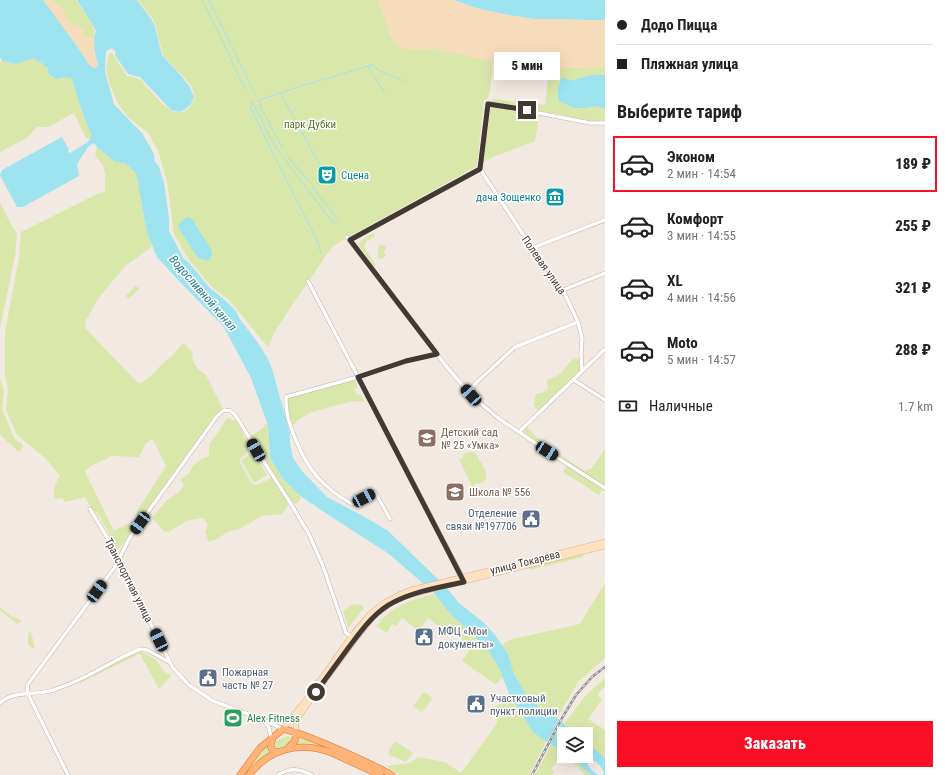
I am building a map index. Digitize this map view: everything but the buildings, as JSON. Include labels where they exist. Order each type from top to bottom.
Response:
[{"type":"highway","points":[[240,775],[260,748],[283,729],[296,732],[353,756],[392,775]]},
{"type":"highway","points":[[249,775],[254,768],[264,760],[292,746],[295,741],[296,732]]},
{"type":"highway","points":[[273,737],[270,747],[273,751],[279,752]]},
{"type":"highway","points":[[288,748],[306,746],[324,750],[380,775]]},
{"type":"main road","name":"улица Токарева","points":[[463,580],[605,542]]},
{"type":"main road","name":"улица Токарева","points":[[353,638],[373,617],[392,602],[425,589],[605,546]]},
{"type":"main road","points":[[283,729],[353,638]]},
{"type":"main road","points":[[296,732],[296,720],[353,638]]},
{"type":"street","points":[[605,123],[590,123],[488,104],[480,169],[348,239],[437,354],[471,395],[489,411],[519,432],[605,488]]},
{"type":"street","name":"Полевая улица","points":[[480,169],[532,248],[563,290],[578,322],[582,338],[582,371]]},
{"type":"street","points":[[532,248],[605,220]]},
{"type":"street","points":[[563,290],[605,273]]},
{"type":"street","points":[[308,281],[463,580]]},
{"type":"street","points":[[471,395],[474,385],[515,347],[578,322]]},
{"type":"street","points":[[519,432],[605,350]]},
{"type":"street","points":[[390,519],[375,492],[352,504],[331,491],[314,473],[300,450],[292,430],[287,413],[286,397],[358,377],[406,361],[437,354]]},
{"type":"street","points":[[574,380],[605,400]]},
{"type":"street","points":[[68,775],[28,694],[28,684],[119,560],[132,534],[217,416],[224,410],[231,411],[236,416],[309,534],[323,566],[346,633],[353,638]]},
{"type":"street","name":"Транспортная улица","points":[[90,508],[111,544],[173,668],[185,681],[212,701],[261,719],[283,729]]},
{"type":"street","points":[[0,703],[8,697],[54,690],[140,650],[147,650],[170,662]]},
{"type":"street","points":[[261,719],[269,728],[273,737]]},
{"type":"street","points":[[278,775],[285,771],[294,769],[302,770],[312,775]]},
{"type":"green space","points":[[46,0],[76,0],[92,24],[94,36],[89,43]]},
{"type":"green space","name":"парк Дубки","points":[[138,0],[378,0],[387,22],[390,36],[419,50],[433,48],[493,62],[490,92],[487,99],[484,99],[477,166],[332,247],[288,311],[276,330],[268,347],[229,300],[211,286],[189,260],[174,234],[167,182],[158,150],[148,133],[128,117],[118,104],[111,87],[106,71],[109,54],[112,53],[127,76],[141,80],[170,110],[183,112],[189,107],[195,98],[191,85],[163,55],[154,21]]},
{"type":"green space","points":[[34,58],[48,68],[72,79],[82,112],[92,134],[92,138],[86,138],[74,113],[48,127],[37,127],[27,138],[0,152],[0,62],[2,61],[16,64]]},
{"type":"green space","points":[[605,67],[605,120],[593,121],[492,102],[493,99],[545,105],[549,68]]},
{"type":"green space","points":[[491,107],[539,115],[535,141],[483,162]]},
{"type":"green space","points":[[97,147],[115,162],[125,162],[136,173],[147,233],[152,245],[125,266],[97,300],[85,322],[86,329],[139,384],[149,377],[184,343],[192,352],[193,361],[198,369],[206,375],[222,407],[141,518],[136,516],[137,511],[166,466],[153,439],[146,443],[139,457],[112,456],[91,466],[85,471],[114,531],[127,524],[130,525],[132,529],[126,540],[118,549],[100,517],[90,506],[85,497],[65,502],[62,498],[55,499],[54,490],[60,476],[45,458],[17,435],[6,410],[8,389],[5,375],[5,332],[19,258],[21,232],[97,194],[105,192],[105,173],[103,165],[95,156]]},
{"type":"green space","points":[[0,203],[17,233],[15,256],[0,328]]},
{"type":"green space","points":[[374,233],[375,236],[367,241],[364,247],[376,266],[374,267],[358,244],[365,237]]},
{"type":"green space","points":[[382,245],[386,248],[384,252],[386,255],[385,257],[378,259],[378,247]]},
{"type":"green space","points":[[135,286],[139,288],[128,298],[126,296]]},
{"type":"green space","points":[[578,358],[580,371],[538,411],[534,405],[536,394],[545,392],[548,389],[547,380],[559,375],[572,360]]},
{"type":"green space","points":[[0,377],[4,391],[2,409],[14,438],[22,444],[23,447],[19,452],[0,435]]},
{"type":"green space","points":[[355,380],[358,387],[354,389],[357,395],[360,394],[364,401],[363,402],[349,402],[312,412],[298,420],[292,427],[288,412],[288,399]]},
{"type":"green space","points":[[227,418],[237,421],[248,444],[249,450],[239,460],[252,484],[256,485],[272,478],[286,499],[288,506],[282,514],[262,516],[241,528],[228,532],[209,542],[205,532],[208,525],[203,518],[189,520],[165,532],[152,518],[166,501],[179,492],[184,484],[180,480],[189,473],[193,466],[201,459],[209,456],[209,444]]},
{"type":"green space","points":[[265,424],[268,425],[270,457],[282,478],[301,498],[298,503],[295,504],[283,490],[251,436],[264,427]]},
{"type":"green space","points":[[526,427],[548,447],[547,449],[521,432]]},
{"type":"green space","points":[[550,448],[585,471],[592,468],[605,449],[605,486],[548,450]]},
{"type":"green space","points":[[254,452],[267,475],[254,483],[241,460]]},
{"type":"green space","points":[[474,452],[477,455],[487,475],[483,482],[474,484],[475,487],[473,488],[459,459],[462,459],[464,454]]},
{"type":"green space","points":[[567,465],[603,489],[599,495],[563,472]]},
{"type":"green space","points":[[582,553],[583,557],[530,570],[529,567]]},
{"type":"green space","points":[[605,583],[605,658],[579,681],[557,718],[546,714],[539,708],[532,698],[527,696],[514,674],[508,654],[503,647],[504,643],[513,639],[580,624]]},
{"type":"green space","points":[[434,594],[451,615],[473,634],[490,653],[503,678],[495,684],[462,661],[471,648],[449,627],[445,631],[428,618],[419,631],[402,618],[396,626],[392,624],[387,633],[376,626],[389,613],[402,605]]},
{"type":"green space","points":[[353,604],[361,605],[364,608],[348,628],[343,611]]},
{"type":"green space","points":[[0,607],[11,616],[22,621],[17,624],[0,610]]},
{"type":"green space","points":[[31,632],[35,648],[33,649],[28,644],[28,633]]},
{"type":"green space","points":[[136,651],[155,659],[166,674],[170,674],[171,676],[159,689],[140,654],[80,683],[79,680]]},
{"type":"green space","points":[[605,678],[605,687],[599,692],[598,696],[602,698],[601,701],[588,719],[605,730],[605,758],[593,748],[593,727],[566,727],[564,724],[585,696]]},
{"type":"green space","points":[[424,692],[433,698],[422,712],[413,706]]},
{"type":"green space","points":[[512,699],[533,732],[546,742],[529,775],[400,775],[386,766],[410,763],[418,757],[445,762],[461,773],[498,722],[488,711],[489,709]]},
{"type":"green space","points":[[287,736],[293,738],[293,743],[275,749],[272,745],[279,739]]},
{"type":"green space","points":[[299,736],[323,745],[323,747],[297,744],[299,741]]},
{"type":"green space","points":[[395,741],[413,753],[406,762],[389,755],[388,753]]},
{"type":"green space","points":[[551,745],[557,748],[557,762],[551,769],[554,772],[552,775],[535,775]]},
{"type":"green space","points":[[266,747],[270,753],[257,761],[244,775],[263,749]]},
{"type":"green space","points":[[573,763],[581,763],[591,775],[584,775],[583,772]]},
{"type":"sand","points":[[43,0],[51,0],[63,8],[65,11],[65,17],[72,25],[78,25],[84,32],[83,36],[87,38],[94,37],[98,66],[94,68],[90,66]]},
{"type":"sand","points":[[378,0],[454,0],[476,8],[535,19],[605,20],[605,67],[549,68],[493,62],[433,48],[419,50],[405,49],[397,45],[390,36],[387,22]]},
{"type":"water","name":"Водосливной канал","points":[[0,0],[43,0],[90,66],[95,68],[98,66],[94,37],[96,31],[77,0],[137,0],[154,24],[162,55],[190,87],[194,97],[191,104],[184,110],[179,112],[171,110],[140,77],[128,74],[112,48],[106,52],[105,72],[114,104],[142,133],[154,154],[155,162],[159,167],[164,183],[169,218],[169,231],[183,258],[209,287],[236,311],[239,318],[267,357],[272,369],[290,433],[290,444],[293,458],[302,471],[327,497],[387,530],[446,587],[459,603],[484,623],[495,635],[508,654],[514,674],[527,696],[532,698],[539,708],[546,714],[557,718],[566,727],[557,727],[557,748],[533,732],[509,694],[500,670],[490,653],[473,634],[451,615],[433,592],[389,554],[299,495],[282,478],[270,457],[268,425],[251,378],[224,327],[157,257],[147,233],[136,173],[125,163],[115,162],[94,143],[88,147],[77,164],[79,176],[23,207],[17,207],[0,175],[2,170],[62,137],[69,150],[68,152],[70,153],[88,142],[92,136],[82,112],[72,79],[67,77],[56,79],[48,73],[48,68],[34,58],[16,64],[2,61],[0,57]]},
{"type":"water","points":[[454,0],[605,0],[605,20],[535,19],[476,8]]},
{"type":"water","points":[[592,75],[605,75],[605,108],[594,106],[574,108],[559,101],[558,86],[560,79],[564,78],[573,80]]},
{"type":"water","points":[[189,217],[194,221],[212,253],[210,259],[207,261],[197,257],[178,225]]},
{"type":"water","points":[[593,748],[605,758],[605,775],[603,775],[603,770],[593,760]]},
{"type":"water","points":[[579,763],[588,763],[592,770],[599,775],[591,775]]},
{"type":"pier","points":[[560,718],[563,720],[559,727],[557,727],[557,731],[549,746],[546,744]]},
{"type":"waterway","points":[[202,0],[215,26]]},
{"type":"waterway","points":[[209,0],[255,94]]},
{"type":"waterway","points":[[216,28],[245,89]]},
{"type":"waterway","points":[[261,109],[259,100],[372,65],[380,71],[404,81]]},
{"type":"waterway","points":[[368,67],[385,93]]},
{"type":"waterway","points":[[281,94],[306,140]]},
{"type":"waterway","points":[[274,156],[251,108],[252,103],[269,136],[280,153]]},
{"type":"waterway","points":[[262,110],[282,147]]},
{"type":"waterway","points":[[307,142],[321,166]]},
{"type":"waterway","points":[[286,154],[310,183]]},
{"type":"waterway","points":[[282,156],[334,224]]},
{"type":"waterway","points":[[276,159],[317,240],[321,253]]},
{"type":"waterway","points":[[312,186],[339,221]]},
{"type":"railway","points":[[532,775],[576,695],[592,677],[605,667]]},
{"type":"place","name":"Сцена","points":[[327,175]]},
{"type":"place","name":"дача Зощенко","points":[[555,197]]},
{"type":"place","name":"Детский сад № 25 «Умка»","points":[[427,438]]},
{"type":"place","name":"Школа № 556","points":[[455,492]]},
{"type":"place","name":"Отделение связи №197706","points":[[531,519]]},
{"type":"place","name":"МФЦ «Мои документы»","points":[[424,637]]},
{"type":"place","name":"Пожарная часть № 27","points":[[208,678]]},
{"type":"place","name":"Участковый пункт полиции","points":[[476,704]]},
{"type":"place","name":"Alex Fitness","points":[[233,718]]},
{"type":"route","points":[[316,692],[373,617],[392,602],[412,594],[464,582],[358,377],[406,361],[437,354],[350,240],[480,169],[488,104],[527,110]]}]
